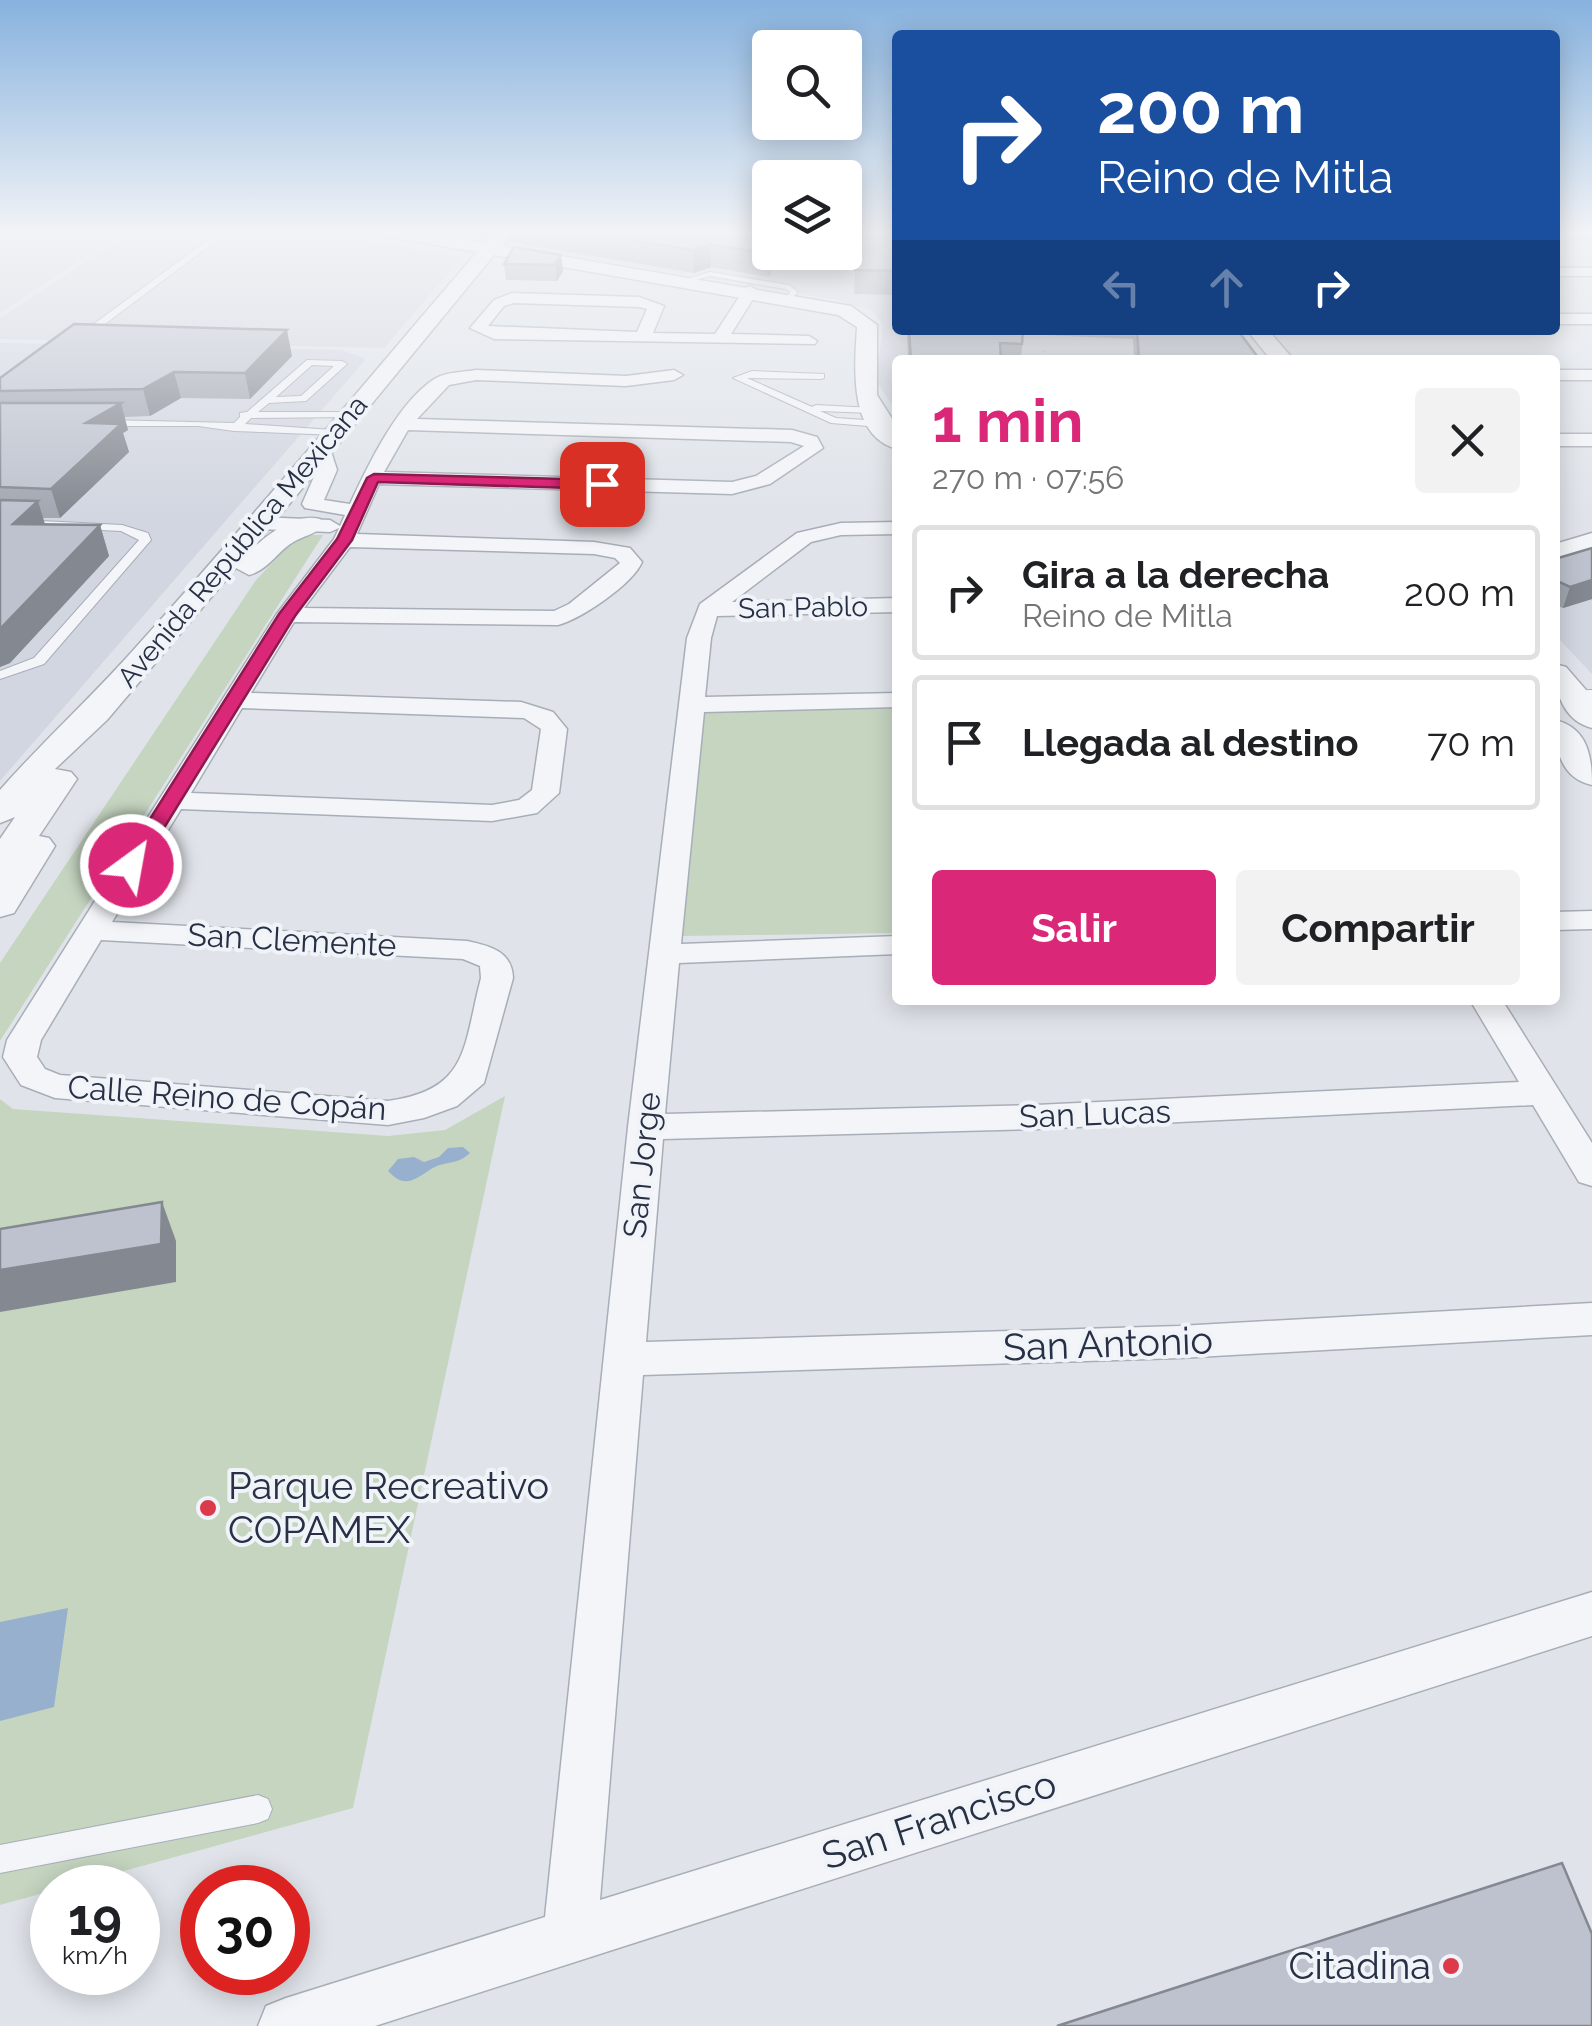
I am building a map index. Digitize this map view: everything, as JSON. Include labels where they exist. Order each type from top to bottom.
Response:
[{"type":"street","name":"Avenida República Mexicana","points":[[0,866],[13,800],[61,757],[424,326]]},
{"type":"street","points":[[480,326],[478,328],[494,334],[809,341]]},
{"type":"street","points":[[643,338],[648,326]]},
{"type":"street","points":[[728,340],[741,326]]},
{"type":"street","points":[[866,326],[864,365],[875,417],[892,435]]},
{"type":"street","points":[[1240,335],[1255,355]]},
{"type":"street","points":[[1261,335],[1279,355]]},
{"type":"street","points":[[1560,376],[1592,374]]},
{"type":"street","points":[[90,930],[288,614],[352,526],[402,424],[436,385],[451,378],[626,380],[674,375]]},
{"type":"street","points":[[374,478],[743,486],[763,480],[811,452],[814,445],[778,435],[402,424]]},
{"type":"street","points":[[334,432],[327,470],[312,504],[352,526]]},
{"type":"street","points":[[1560,440],[1592,440]]},
{"type":"street","points":[[260,523],[352,526],[594,548],[622,553],[631,562],[629,568],[576,610],[558,618],[288,614]]},
{"type":"street","points":[[204,589],[254,563],[283,536],[310,525]]},
{"type":"street","points":[[708,609],[804,538],[841,529],[892,528]]},
{"type":"street","points":[[1560,551],[1592,541]]},
{"type":"street","name":"San Pablo","points":[[708,609],[892,606]]},
{"type":"street","name":"San Jorge","points":[[570,1937],[646,1127],[699,638],[708,609]]},
{"type":"street","points":[[172,800],[492,812],[527,807],[545,793],[554,729],[546,718],[533,713],[496,708],[234,700]]},
{"type":"street","points":[[693,705],[892,700]]},
{"type":"street","points":[[1560,736],[1591,772]]},
{"type":"street","name":"Avenida República Mexicana","points":[[0,905],[67,791],[61,757]]},
{"type":"street","points":[[1560,922],[1592,920]]},
{"type":"street","name":"San Clemente","points":[[90,930],[467,950],[492,959]]},
{"type":"street","name":"Calle Reino de Copán","points":[[90,930],[24,1040],[20,1057],[33,1078],[55,1086],[388,1113],[446,1099],[472,1074],[496,978],[492,959]]},
{"type":"street","points":[[665,954],[892,945]]},
{"type":"street","points":[[1489,1005],[1592,1172]]},
{"type":"street","name":"San Lucas","points":[[646,1127],[1036,1117],[1544,1093]]},
{"type":"street","name":"San Antonio","points":[[623,1360],[1179,1342],[1592,1319]]},
{"type":"street","name":"San Francisco","points":[[286,2026],[1592,1614]]},
{"type":"lane","points":[[82,337],[97,326]]},
{"type":"lane","points":[[234,428],[263,400],[310,362],[342,364],[307,397],[263,400]]},
{"type":"lane","points":[[821,376],[738,377],[834,421],[875,417]]},
{"type":"lane","points":[[804,408],[875,417]]},
{"type":"lane","points":[[198,423],[248,414],[334,432]]},
{"type":"lane","points":[[99,424],[198,423],[334,432]]},
{"type":"lane","points":[[0,522],[122,528],[144,534],[145,540],[39,661],[0,675]]},
{"type":"lane","points":[[0,1860],[258,1809]]},
{"type":"path","points":[[1044,350],[1044,355]]},
{"type":"shaded area","points":[[0,326],[403,326],[384,348],[0,339]]},
{"type":"shaded area","points":[[883,326],[892,326],[892,335],[1215,335],[1230,355],[892,355],[892,405],[876,381]]},
{"type":"shaded area","points":[[0,343],[342,350],[366,359],[0,781]]},
{"type":"shaded area","points":[[1592,566],[1592,674],[1560,640],[1560,576]]},
{"type":"green space","points":[[323,535],[0,1041],[0,963],[256,580],[293,541]]},
{"type":"green space","points":[[892,705],[892,933],[682,936],[701,712]]},
{"type":"green space","name":"Parque Recreativo COPAMEX","points":[[505,1096],[353,1808],[146,1865],[30,1865],[30,1897],[0,1905],[0,1099],[13,1109],[388,1136],[445,1130]]},
{"type":"water","points":[[463,1147],[470,1153],[465,1157],[409,1181],[388,1171],[398,1159],[414,1157],[424,1162],[439,1157],[448,1148]]},
{"type":"water","points":[[68,1608],[54,1707],[0,1721],[0,1622]]},
{"type":"building","points":[[72,326],[287,330],[245,373],[174,372],[143,389],[0,391],[0,378]]},
{"type":"building","points":[[909,335],[1023,335],[1022,344],[1000,343],[1001,355],[911,355]]},
{"type":"building","points":[[1137,335],[1241,335],[1256,355],[1139,355]]},
{"type":"building","points":[[0,403],[121,403],[86,423],[121,424],[51,489],[0,487]]},
{"type":"building","points":[[0,500],[38,501],[13,524],[100,525],[0,629]]},
{"type":"building","points":[[1592,548],[1592,580],[1570,587],[1560,582],[1560,558]]},
{"type":"building","points":[[162,1202],[161,1244],[0,1270],[0,1229]]},
{"type":"building","points":[[1562,1863],[1592,1934],[1592,2026],[1057,2026]]},
{"type":"place","name":"Parque Recreativo COPAMEX","points":[[208,1508]]},
{"type":"place","name":"Citadina","points":[[1451,1966]]},
{"type":"route","points":[[131,865],[288,614],[344,540],[374,478],[602,484]]}]
